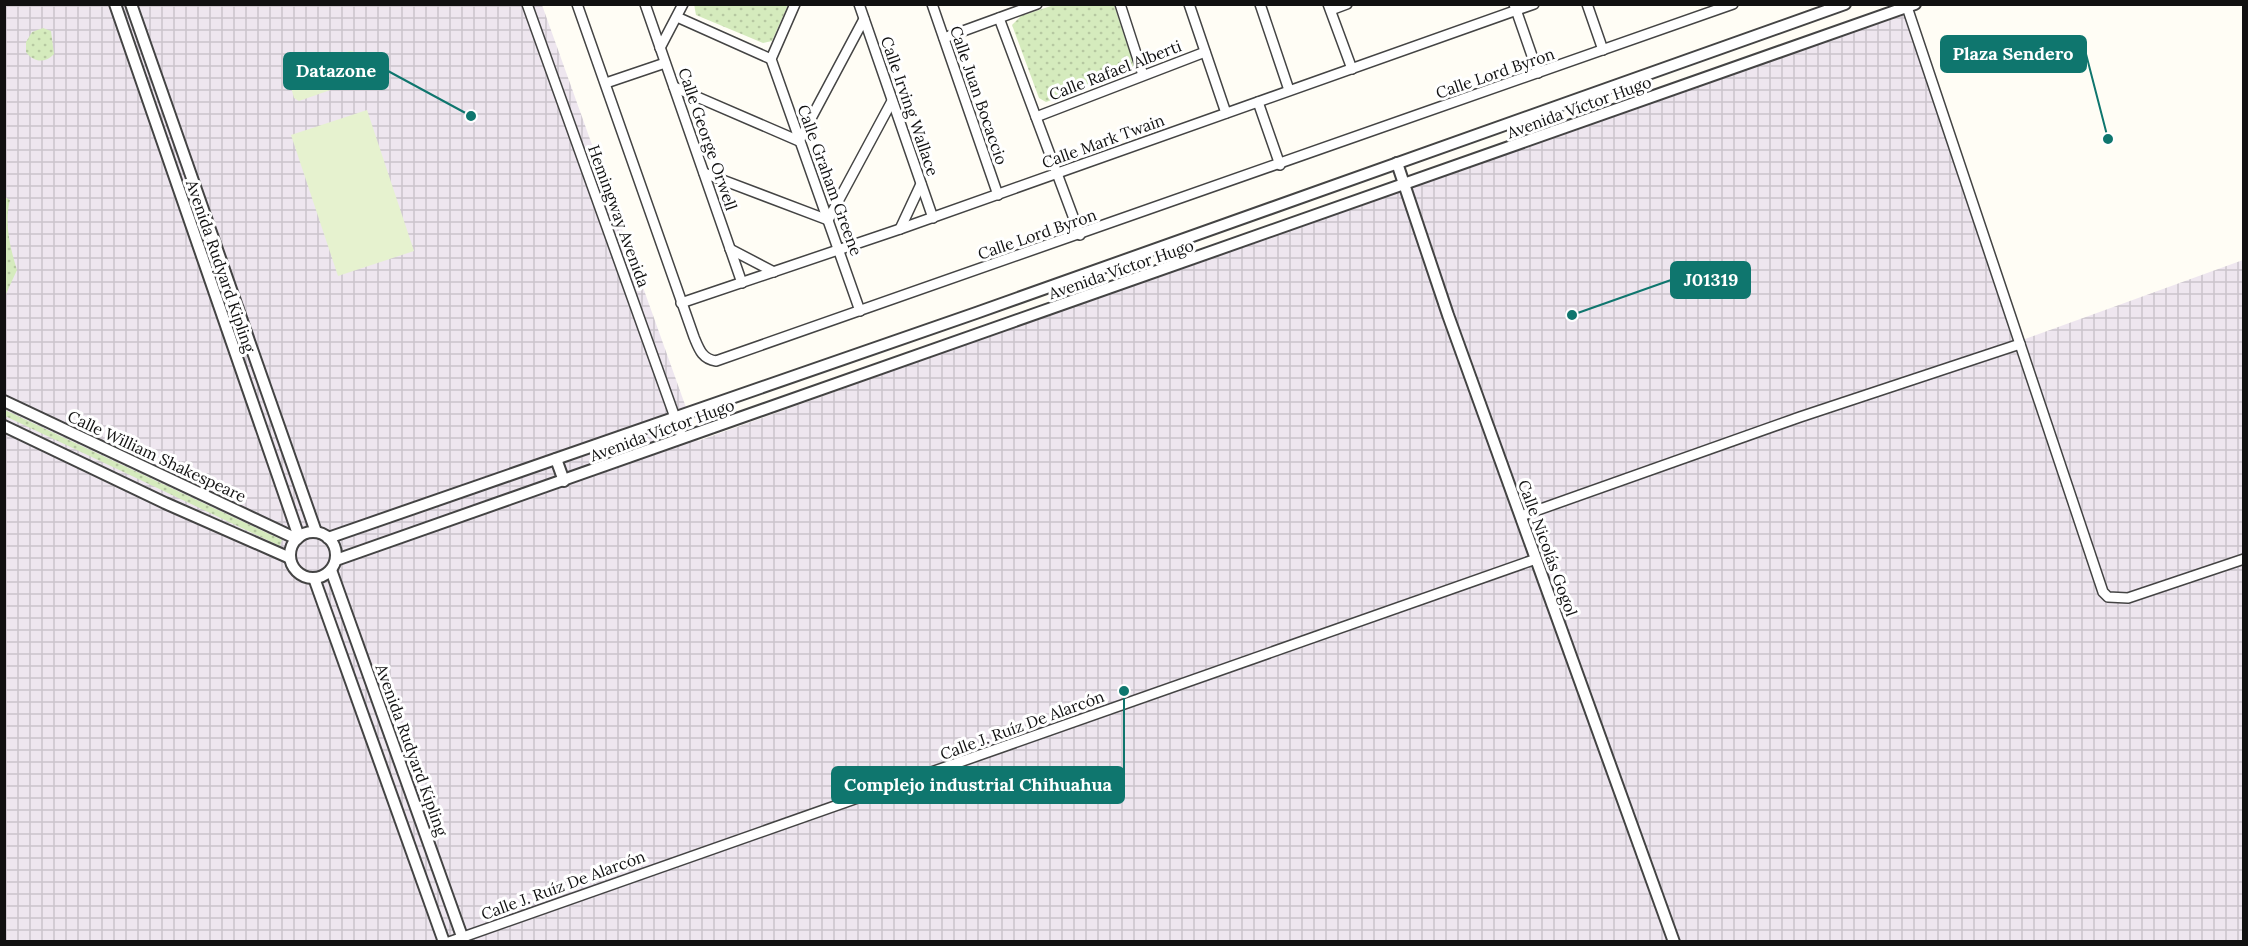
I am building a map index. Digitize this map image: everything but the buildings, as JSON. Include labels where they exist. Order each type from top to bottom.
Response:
[{"type":"street","name":"Avenida Rudyard Kipling","points":[[115,4],[298,538]]},
{"type":"street","name":"Avenida Rudyard Kipling","points":[[131,4],[316,532]]},
{"type":"street","name":"Hemingway Avenida","points":[[527,4],[682,437]]},
{"type":"street","name":"Calle Lord Byron","points":[[577,4],[681,303],[701,353],[710,360],[716,361],[1280,165],[1733,4]]},
{"type":"street","name":"Calle George Orwell","points":[[645,4],[742,283]]},
{"type":"street","points":[[660,48],[683,4]]},
{"type":"street","points":[[677,17],[771,59],[795,4]]},
{"type":"street","name":"Calle Irving Wallace","points":[[859,4],[933,218]]},
{"type":"street","name":"Calle Juan Bocaccio","points":[[932,4],[998,195]]},
{"type":"street","points":[[944,38],[1037,4]]},
{"type":"street","points":[[1120,4],[1143,75]]},
{"type":"street","points":[[1189,4],[1227,113]]},
{"type":"street","points":[[1260,4],[1289,90]]},
{"type":"street","points":[[1347,4],[1330,7],[1352,69]]},
{"type":"street","name":"Calle Mark Twain","points":[[681,303],[900,230],[1352,69],[1515,8],[1534,4]]},
{"type":"street","points":[[1587,4],[1603,50]]},
{"type":"street","name":"Avenida Víctor Hugo","points":[[328,538],[675,418],[1845,4]]},
{"type":"street","points":[[1909,6],[2103,592],[2108,597],[2128,598],[2244,559]]},
{"type":"street","name":"Avenida Víctor Hugo","points":[[333,565],[682,437],[1404,186],[1909,6]]},
{"type":"street","points":[[1515,8],[1538,73]]},
{"type":"street","points":[[999,18],[1080,235]]},
{"type":"street","points":[[674,87],[799,141],[864,19]]},
{"type":"street","name":"Calle Rafael Alberti","points":[[1036,117],[1205,52]]},
{"type":"street","name":"Calle Graham Greene","points":[[771,59],[860,311]]},
{"type":"street","points":[[606,83],[665,63]]},
{"type":"street","points":[[704,173],[828,220],[892,101]]},
{"type":"street","points":[[1258,102],[1280,165]]},
{"type":"street","name":"Calle Nicolás Gogol","points":[[1397,163],[1674,942]]},
{"type":"street","points":[[900,230],[921,184]]},
{"type":"street","points":[[730,249],[774,272]]},
{"type":"street","points":[[1521,516],[1800,417],[2020,344]]},
{"type":"street","name":"Calle William Shakespeare","points":[[4,401],[298,538]]},
{"type":"street","points":[[4,426],[165,503],[290,558],[296,571],[314,578],[444,942]]},
{"type":"street","points":[[556,459],[564,481]]},
{"type":"street","points":[[290,558],[298,538],[316,532],[328,538],[335,548],[333,565],[314,578]]},
{"type":"street","name":"Calle J. Ruíz De Alarcón","points":[[449,942],[463,939],[1536,559]]},
{"type":"street","name":"Avenida Rudyard Kipling","points":[[333,565],[463,939]]},
{"type":"shaded area","points":[[5,5],[542,5],[698,441],[1902,6],[2017,342],[2243,260],[2243,941],[5,942]]},
{"type":"green space","points":[[694,4],[788,5],[772,41],[763,43],[696,15]]},
{"type":"green space","points":[[1054,5],[1114,5],[1134,65],[1131,70],[1046,102],[1039,98],[1012,25],[1021,16]]},
{"type":"green space","points":[[43,28],[51,31],[54,54],[47,59],[36,60],[26,52],[26,42],[32,32]]},
{"type":"green space","points":[[350,51],[355,52],[362,74],[359,80],[299,101],[294,98],[288,77],[291,71]]},
{"type":"green space","points":[[367,110],[414,251],[338,276],[291,135]]},
{"type":"green space","points":[[5,197],[10,200],[9,235],[17,270],[5,296]]},
{"type":"green space","points":[[5,410],[282,540],[280,546],[5,416]]},
{"type":"place","name":"Datazone","points":[[471,116]]},
{"type":"place","name":"Plaza Sendero","points":[[2108,139]]},
{"type":"place","name":"J01319","points":[[1572,315]]},
{"type":"place","name":"Complejo industrial Chihuahua","points":[[1124,691]]}]
